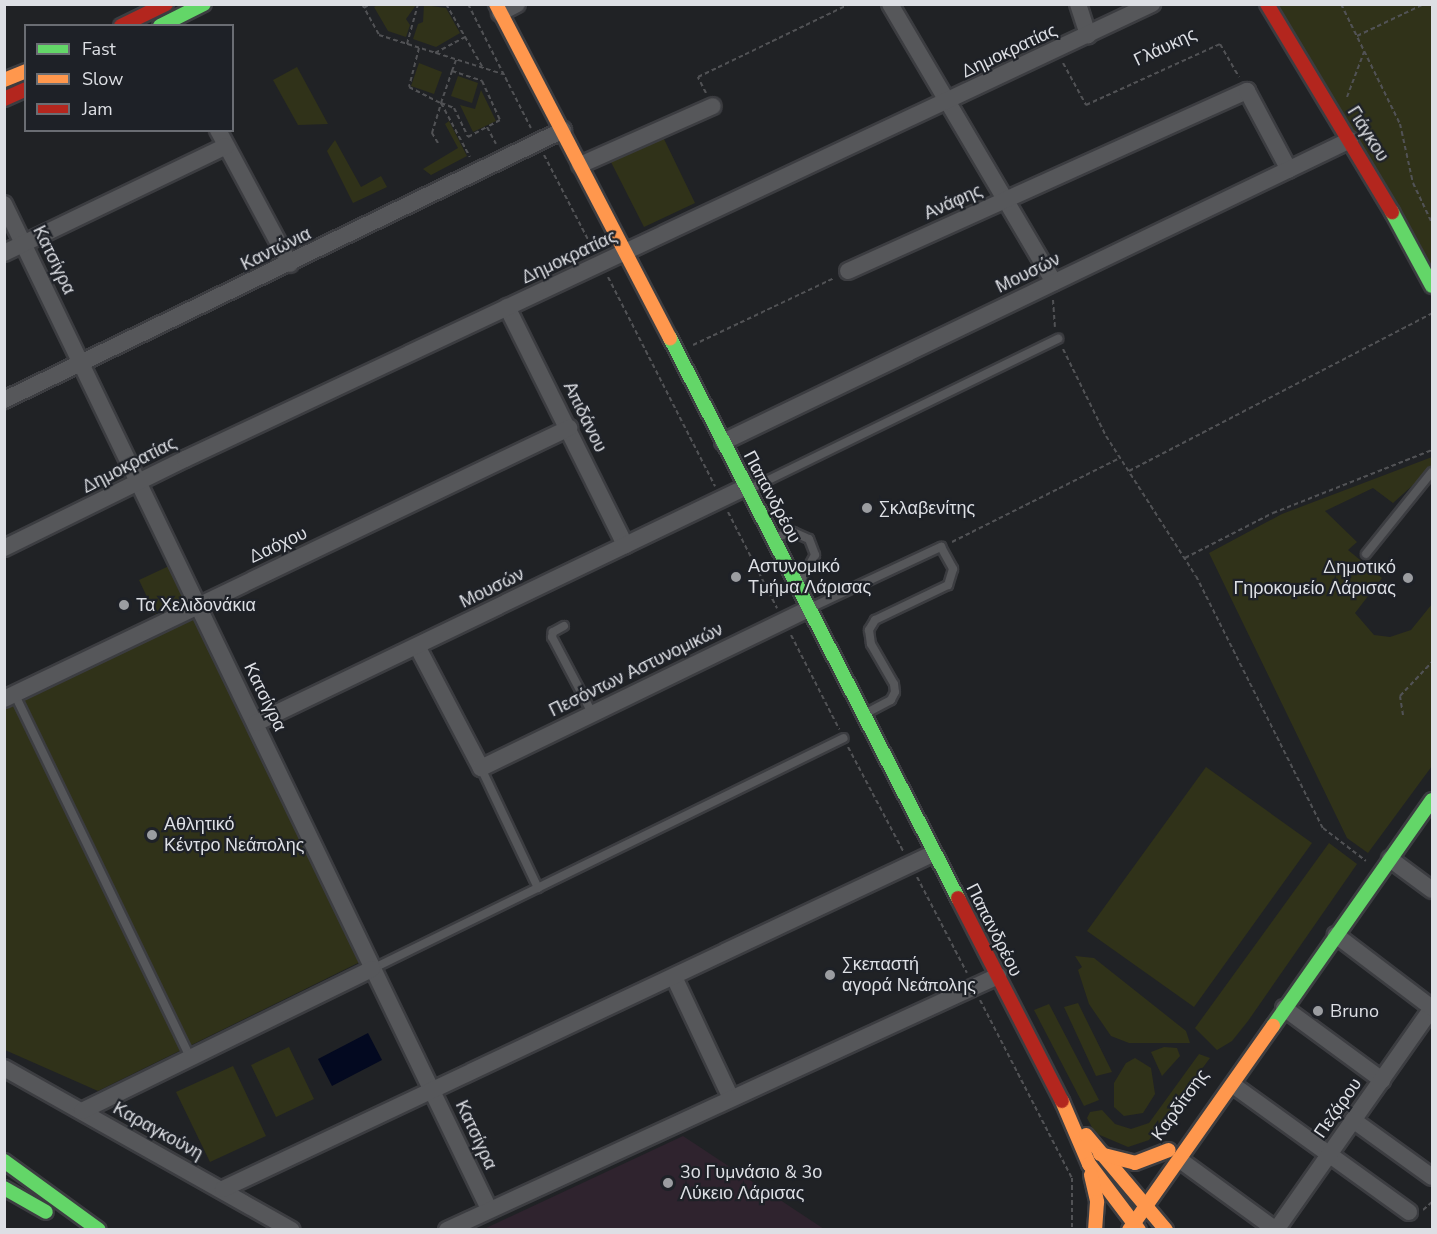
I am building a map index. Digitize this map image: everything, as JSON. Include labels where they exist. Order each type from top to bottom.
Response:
[{"type":"main road","points":[[126,24],[166,4]]},
{"type":"main road","points":[[163,24],[204,4]]},
{"type":"main road","name":"Γιάγκου","points":[[1267,4],[1350,140],[1432,286]]},
{"type":"main road","name":"Παπανδρέου","points":[[498,9],[810,608],[1063,1104]]},
{"type":"main road","points":[[4,80],[24,71]]},
{"type":"main road","points":[[4,99],[24,90]]},
{"type":"main road","name":"Καρδίτσης","points":[[1131,1224],[1136,1195],[1174,1155],[1233,1085],[1284,1008],[1432,800]]},
{"type":"main road","name":"Καρδίτσης","points":[[1112,1230],[1131,1224],[1147,1205],[1174,1155],[1259,1028],[1284,1008]]},
{"type":"main road","points":[[1063,1104],[1100,1154],[1147,1205],[1166,1230]]},
{"type":"main road","points":[[1063,1104],[1089,1164],[1097,1202],[1095,1230]]},
{"type":"main road","points":[[1100,1154],[1135,1162],[1174,1155]]},
{"type":"main road","points":[[4,1161],[99,1230]]},
{"type":"main road","points":[[1089,1164],[1131,1224]]},
{"type":"main road","points":[[4,1188],[81,1230]]},
{"type":"street","points":[[498,9],[517,4]]},
{"type":"street","points":[[890,4],[1054,282]]},
{"type":"street","points":[[1078,4],[1088,35]]},
{"type":"street","name":"Δημοκρατίας","points":[[4,548],[507,307],[948,102],[1152,4]]},
{"type":"street","points":[[1247,91],[1289,170]]},
{"type":"street","name":"Ανάφης","points":[[848,271],[1247,91]]},
{"type":"street","points":[[580,165],[713,106]]},
{"type":"street","name":"Καντώνια","points":[[4,400],[290,264],[563,130]]},
{"type":"street","points":[[219,132],[290,264]]},
{"type":"street","name":"Μουσών","points":[[723,442],[1350,140]]},
{"type":"street","points":[[4,253],[226,146]]},
{"type":"street","name":"Κατσίγρα","points":[[4,204],[489,1209]]},
{"type":"street","name":"Απιδάνου","points":[[507,307],[625,545]]},
{"type":"street","name":"Δαόχου","points":[[10,697],[569,428]]},
{"type":"street","name":"Μουσών","points":[[256,723],[746,489]]},
{"type":"street","name":"Πεσόντων Αστυνομικών","points":[[481,768],[810,608]]},
{"type":"street","points":[[417,646],[481,768]]},
{"type":"street","points":[[223,1189],[934,853]]},
{"type":"street","points":[[1390,859],[1432,890]]},
{"type":"street","points":[[1336,935],[1432,1008]]},
{"type":"street","points":[[82,1111],[372,969]]},
{"type":"street","points":[[447,1230],[998,976]]},
{"type":"street","points":[[674,977],[731,1098]]},
{"type":"street","points":[[1284,1008],[1382,1080]]},
{"type":"street","name":"Πεζάρου","points":[[1276,1229],[1432,1008]]},
{"type":"street","name":"Καραγκούνη","points":[[4,1068],[223,1189],[292,1230]]},
{"type":"street","points":[[1233,1085],[1409,1212]]},
{"type":"street","points":[[1353,1120],[1432,1177]]},
{"type":"street","points":[[1174,1155],[1276,1229]]},
{"type":"lane","points":[[746,489],[1058,339]]},
{"type":"lane","points":[[1366,554],[1432,472]]},
{"type":"lane","points":[[773,538],[793,532],[803,534],[813,546],[812,565],[797,584]]},
{"type":"lane","points":[[810,608],[941,547],[953,569],[948,585],[875,620],[869,630],[871,644],[894,684],[894,692],[891,700],[864,714]]},
{"type":"lane","points":[[564,626],[553,632],[552,637],[592,713]]},
{"type":"lane","points":[[10,697],[190,1058]]},
{"type":"lane","points":[[372,969],[844,738]]},
{"type":"lane","points":[[481,768],[538,888]]},
{"type":"path","points":[[370,4],[363,6],[379,35],[503,74]]},
{"type":"path","points":[[407,44],[418,4]]},
{"type":"path","points":[[446,4],[467,36],[483,68]]},
{"type":"path","points":[[713,106],[698,77],[850,4]]},
{"type":"path","points":[[1341,4],[1400,124],[1413,183],[1432,223]]},
{"type":"path","points":[[1356,36],[1424,4]]},
{"type":"path","points":[[435,53],[467,36]]},
{"type":"path","name":"Γλάυκης","points":[[1056,50],[1086,105],[1220,44],[1247,91]]},
{"type":"path","points":[[419,48],[408,87],[454,108],[468,137],[500,120],[482,81],[452,71]]},
{"type":"path","points":[[1338,121],[1364,52]]},
{"type":"path","points":[[438,143],[432,133],[456,60]]},
{"type":"path","points":[[441,103],[478,173]]},
{"type":"path","points":[[487,127],[504,160]]},
{"type":"path","points":[[677,353],[848,271]]},
{"type":"path","points":[[1054,282],[1052,318],[1058,339],[1120,458],[1185,558],[1323,828],[1368,862]]},
{"type":"path","points":[[1128,472],[1432,313]]},
{"type":"path","points":[[1185,558],[1273,513],[1432,450]]},
{"type":"path","points":[[941,547],[1120,458]]},
{"type":"path","points":[[1403,715],[1400,696],[1432,662]]},
{"type":"shaded area","name":"3ο Γυμνάσιο & 3ο Λύκειο Λάρισας","points":[[683,1136],[824,1229],[484,1229]]},
{"type":"green space","points":[[380,4],[416,5],[406,19],[410,25],[406,37],[388,31],[374,7]]},
{"type":"green space","points":[[424,5],[446,8],[460,33],[436,47],[413,39],[418,24],[423,22]]},
{"type":"green space","points":[[1277,5],[1432,5],[1432,266]]},
{"type":"green space","points":[[419,63],[442,72],[434,94],[411,86]]},
{"type":"green space","points":[[297,67],[328,124],[298,125],[273,80]]},
{"type":"green space","points":[[458,76],[478,83],[472,103],[451,96]]},
{"type":"green space","points":[[481,90],[496,121],[473,132],[460,105],[475,109]]},
{"type":"green space","points":[[449,121],[467,156],[431,175],[423,169],[458,148],[445,124]]},
{"type":"green space","points":[[663,137],[695,203],[644,227],[611,162]]},
{"type":"green space","points":[[335,140],[361,187],[381,176],[387,187],[353,203],[327,151]]},
{"type":"green space","points":[[1432,457],[1432,468],[1393,503],[1373,488],[1325,511],[1357,542],[1348,550],[1382,578],[1355,613],[1374,635],[1390,637],[1411,630],[1432,604],[1432,766],[1368,853],[1347,838],[1209,553],[1282,514]]},
{"type":"green space","points":[[169,566],[185,600],[155,614],[139,580]]},
{"type":"green space","name":"Αθλητικό Κέντρο Νεάπολης","points":[[195,617],[360,962],[98,1091],[5,1050],[5,709]]},
{"type":"green space","points":[[1206,767],[1312,843],[1194,1007],[1087,931]]},
{"type":"green space","points":[[1329,843],[1357,864],[1248,1021],[1232,1041],[1217,1050],[1195,1028]]},
{"type":"green space","points":[[1075,956],[1094,958],[1186,1031],[1190,1043],[1129,1043],[1111,1036],[1089,1004],[1078,970],[1082,967]]},
{"type":"green space","points":[[1078,1003],[1112,1072],[1096,1076],[1064,1007]]},
{"type":"green space","points":[[1049,1004],[1099,1100],[1084,1106],[1034,1010]]},
{"type":"green space","points":[[289,1047],[314,1099],[276,1117],[251,1065]]},
{"type":"green space","points":[[1164,1047],[1177,1048],[1180,1056],[1162,1076],[1151,1052]]},
{"type":"green space","points":[[1199,1054],[1210,1058],[1149,1140],[1128,1147],[1095,1133],[1087,1118],[1090,1112],[1102,1110],[1115,1124],[1131,1129],[1149,1123]]},
{"type":"green space","points":[[1135,1058],[1151,1068],[1155,1094],[1143,1113],[1124,1116],[1114,1107],[1114,1083],[1126,1063]]},
{"type":"green space","points":[[233,1066],[266,1136],[210,1162],[176,1092]]},
{"type":"water","points":[[368,1033],[382,1060],[332,1086],[318,1059]]},
{"type":"traffic: fast","points":[[164,24],[204,4]]},
{"type":"traffic: fast","points":[[1392,212],[1432,286]]},
{"type":"traffic: fast","points":[[670,338],[958,898]]},
{"type":"traffic: fast","points":[[1273,1026],[1432,800]]},
{"type":"traffic: fast","points":[[4,1161],[99,1230]]},
{"type":"traffic: fast","points":[[4,1188],[46,1212]]},
{"type":"traffic: slow","points":[[496,4],[670,338]]},
{"type":"traffic: slow","points":[[4,80],[24,72]]},
{"type":"traffic: slow","points":[[1129,1230],[1273,1026]]},
{"type":"traffic: slow","points":[[1062,1101],[1089,1164],[1139,1230]]},
{"type":"traffic: slow","points":[[1086,1135],[1166,1230]]},
{"type":"traffic: slow","points":[[1100,1154],[1135,1163],[1169,1150]]},
{"type":"traffic: slow","points":[[1091,1175],[1097,1202],[1095,1230]]},
{"type":"traffic: jam","points":[[125,24],[166,4]]},
{"type":"traffic: jam","points":[[1267,4],[1392,212]]},
{"type":"traffic: jam","points":[[4,99],[24,90]]},
{"type":"traffic: jam","points":[[958,898],[1062,1101]]},
{"type":"place","name":"Σκλαβενίτης","points":[[867,508]]},
{"type":"place","name":"Αστυνομικό Τμήμα Λάρισας","points":[[736,577]]},
{"type":"place","name":"Δημοτικό Γηροκομείο Λάρισας","points":[[1408,578]]},
{"type":"place","name":"Τα Χελιδονάκια","points":[[124,605]]},
{"type":"place","name":"Αθλητικό Κέντρο Νεάπολης","points":[[152,835]]},
{"type":"place","name":"Σκεπαστή αγορά Νεάπολης","points":[[830,975]]},
{"type":"place","name":"Bruno","points":[[1318,1011]]},
{"type":"place","name":"3ο Γυμνάσιο & 3ο Λύκειο Λάρισας","points":[[668,1183]]}]
